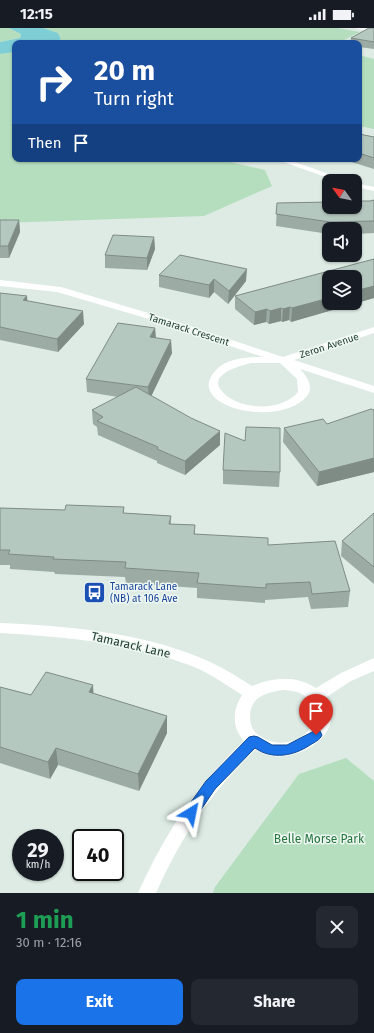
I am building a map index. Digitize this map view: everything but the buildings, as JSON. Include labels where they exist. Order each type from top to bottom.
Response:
[{"type":"street","points":[[358,28],[374,31]]},
{"type":"street","points":[[288,162],[324,174]]},
{"type":"street","name":"Tamarack Crescent","points":[[0,282],[58,290],[162,320],[374,390]]},
{"type":"street","name":"Zeron Avenue","points":[[283,360],[374,330]]},
{"type":"street","points":[[252,360],[283,360],[300,376],[304,384],[304,392],[298,399],[288,405],[274,409],[258,410],[243,408],[229,403],[220,397],[214,389],[214,381],[218,373],[226,367],[238,362],[252,360]]},
{"type":"street","name":"Tamarack Lane","points":[[0,628],[78,634],[136,645],[194,662],[210,669],[252,693]]},
{"type":"street","points":[[315,696],[346,677],[374,664]]},
{"type":"street","points":[[285,684],[302,688],[315,696],[323,710],[323,724],[316,735],[300,746],[288,750],[272,750],[263,747],[247,734],[243,726],[244,708],[252,693],[272,686],[285,684]]},
{"type":"street","points":[[147,893],[153,878],[173,842],[198,803],[211,785],[254,741]]},
{"type":"green space","points":[[0,28],[9,28],[21,34],[20,38],[0,42]]},
{"type":"green space","points":[[43,28],[338,28],[360,32],[344,40],[59,40],[61,39],[58,33]]},
{"type":"green space","points":[[12,52],[12,162],[230,162],[265,170],[272,186],[204,216],[0,223],[0,54]]},
{"type":"green space","points":[[362,56],[374,59],[374,129],[362,127]]},
{"type":"green space","name":"Belle Morse Park","points":[[346,758],[374,781],[374,893],[213,893],[215,887],[299,774]]},
{"type":"water","points":[[9,28],[43,28],[58,33],[61,39],[12,40],[12,52],[0,54],[0,42],[20,38],[21,34]]},
{"type":"place","name":"Tamarack Lane (NB) at 106 Ave","points":[[94,592]]},
{"type":"route","points":[[191,813],[211,785],[254,741],[263,747],[272,750],[288,750],[300,746],[316,735]]}]
